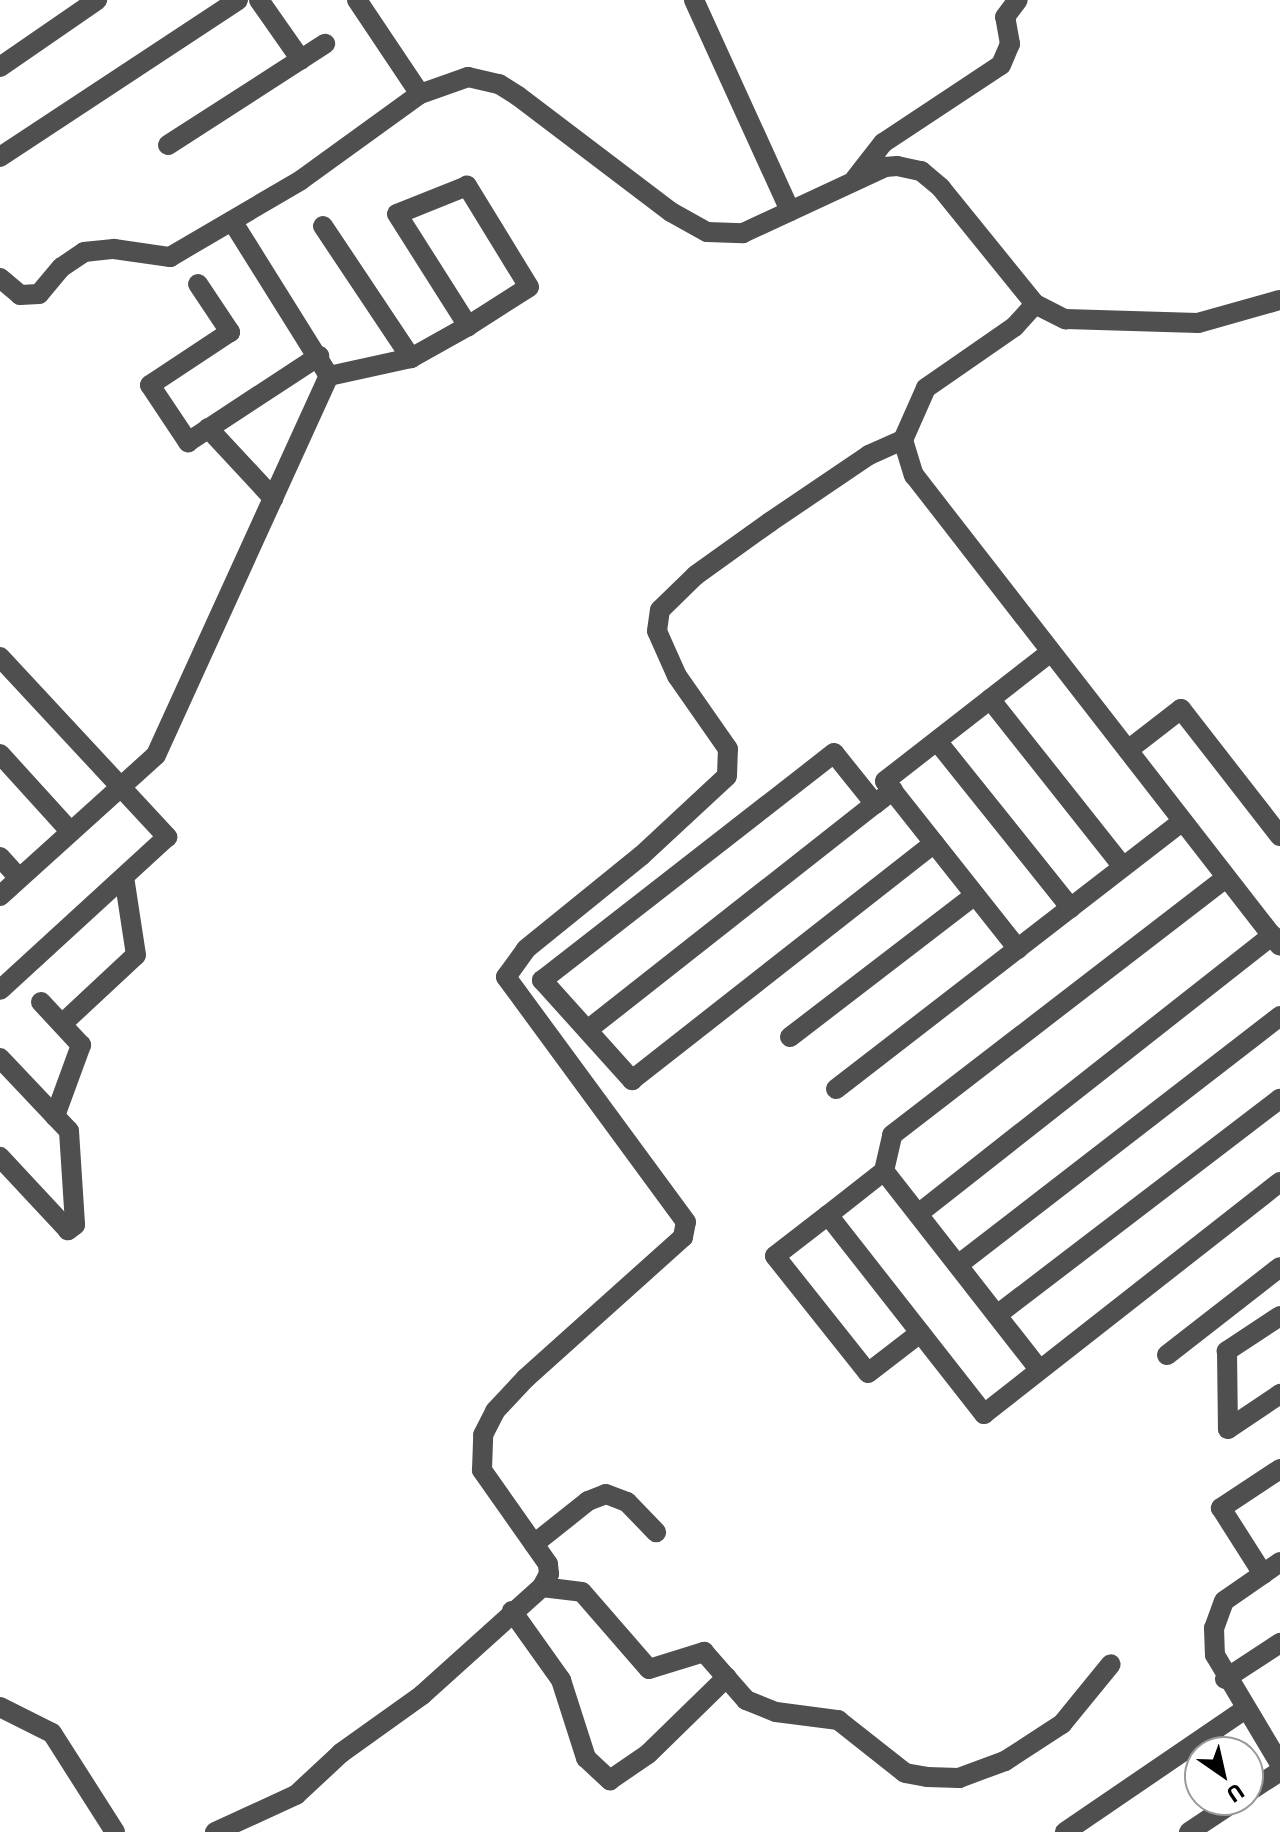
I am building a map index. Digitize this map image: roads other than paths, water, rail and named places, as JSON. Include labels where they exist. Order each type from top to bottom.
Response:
[{"type":"street","points":[[0,67],[97,0]]},
{"type":"street","points":[[0,157],[238,0]]},
{"type":"street","points":[[259,0],[301,60]]},
{"type":"street","points":[[357,0],[420,94]]},
{"type":"street","points":[[694,0],[790,211]]},
{"type":"street","points":[[852,184],[883,143],[1001,65],[1010,44],[1005,17],[1018,0]]},
{"type":"street","points":[[168,145],[325,44]]},
{"type":"street","points":[[0,278],[20,295],[39,294],[62,267],[84,252],[114,249],[170,257],[234,224],[420,94],[453,79],[482,79],[518,96],[560,129],[599,153],[671,212],[707,232],[743,233],[885,167],[921,171],[941,188],[1035,304],[1065,319],[1198,323],[1280,300]]},
{"type":"street","points":[[329,376],[411,358],[468,326],[529,287],[467,186],[397,214],[468,326]]},
{"type":"street","points":[[234,224],[329,376]]},
{"type":"street","points":[[323,226],[411,358]]},
{"type":"street","points":[[198,284],[230,332],[150,385],[188,442],[319,356]]},
{"type":"street","points":[[918,1214],[1277,938],[1225,879],[1128,750],[1048,654],[914,475],[903,440],[926,388],[1014,327],[1035,304]]},
{"type":"street","points":[[0,896],[156,755],[329,376]]},
{"type":"street","points":[[208,428],[273,498]]},
{"type":"street","points":[[215,1832],[296,1795],[341,1753],[422,1695],[542,1587],[548,1564],[482,1470],[483,1435],[495,1411],[526,1378],[683,1237],[686,1222],[511,991],[508,970],[526,949],[652,847],[727,776],[728,749],[677,676],[657,631],[660,610],[696,575],[770,522],[869,455],[903,440]]},
{"type":"street","points":[[1018,949],[885,781],[1048,654]]},
{"type":"street","points":[[0,657],[167,837],[0,990]]},
{"type":"street","points":[[990,699],[1123,867]]},
{"type":"street","points":[[1128,750],[1181,709],[1280,836]]},
{"type":"street","points":[[937,741],[1071,908]]},
{"type":"street","points":[[875,804],[834,753],[542,980],[579,1026],[590,1028],[632,1080],[934,843]]},
{"type":"street","points":[[0,754],[71,832]]},
{"type":"street","points":[[590,1028],[893,790]]},
{"type":"street","points":[[836,1089],[1183,821]]},
{"type":"street","points":[[0,857],[19,878]]},
{"type":"street","points":[[62,1024],[136,955],[124,877]]},
{"type":"street","points":[[920,1333],[868,1373],[775,1256],[884,1171],[892,1135],[1225,879]]},
{"type":"street","points":[[790,1037],[975,895]]},
{"type":"street","points":[[41,1002],[81,1045],[55,1116]]},
{"type":"street","points":[[958,1265],[1280,1016]]},
{"type":"street","points":[[0,1058],[69,1131],[75,1225],[68,1230],[0,1157]]},
{"type":"street","points":[[997,1315],[1280,1099]]},
{"type":"street","points":[[884,1171],[1038,1368]]},
{"type":"street","points":[[828,1215],[984,1414],[1038,1368],[1280,1182]]},
{"type":"street","points":[[1167,1355],[1280,1267]]},
{"type":"street","points":[[1280,1316],[1227,1351],[1228,1429],[1280,1394]]},
{"type":"street","points":[[1263,1574],[1221,1508],[1280,1469]]},
{"type":"street","points":[[534,1544],[588,1501],[606,1494],[627,1502],[656,1532]]},
{"type":"street","points":[[1280,1562],[1224,1601],[1214,1628],[1215,1655],[1225,1679],[1280,1764]]},
{"type":"street","points":[[542,1587],[582,1592],[649,1669],[696,1651],[711,1655],[746,1700],[759,1708],[838,1720],[905,1773],[959,1778],[1005,1761],[1062,1724],[1111,1664]]},
{"type":"street","points":[[512,1611],[561,1680],[586,1758],[610,1780],[648,1754],[727,1677]]},
{"type":"street","points":[[1225,1679],[1280,1643]]},
{"type":"street","points":[[0,1707],[52,1733],[115,1832]]},
{"type":"street","points":[[1065,1832],[1244,1710]]},
{"type":"street","points":[[1189,1832],[1213,1816]]}]
